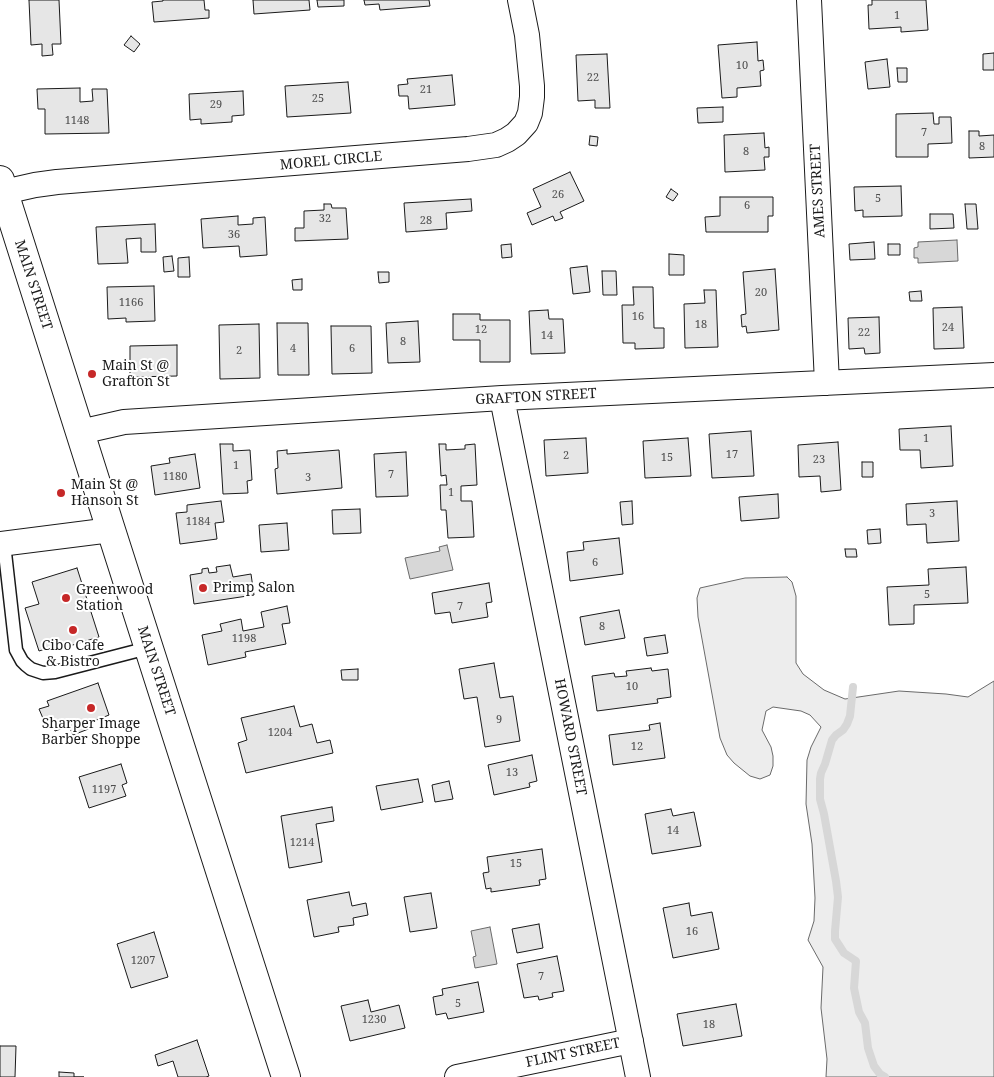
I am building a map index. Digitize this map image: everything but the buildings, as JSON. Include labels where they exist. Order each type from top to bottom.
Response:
[{"type":"main road","name":"MAIN STREET","points":[[2,186],[286,1077]]},
{"type":"street","name":"MOREL CIRCLE","points":[[2,186],[35,185],[458,150],[496,144],[516,134],[526,123],[530,114],[532,86],[527,35],[520,0]]},
{"type":"street","name":"AMES STREET","points":[[809,0],[827,383]]},
{"type":"street","name":"GRAFTON STREET","points":[[80,432],[124,422],[502,398],[994,375]]},
{"type":"street","name":"HOWARD STREET","points":[[502,398],[638,1077]]},
{"type":"street","points":[[2,544],[111,530]]},
{"type":"street","name":"FLINT STREET","points":[[457,1077],[631,1041]]},
{"type":"lane","points":[[2,544],[16,650],[22,661],[31,669],[43,673],[55,672],[148,648]]},
{"type":"shaded area","points":[[957,240],[958,261],[918,263],[918,258],[914,258],[914,248],[918,247],[918,242]]},
{"type":"shaded area","points":[[447,545],[453,570],[410,579],[405,558],[440,551],[439,547]]},
{"type":"shaded area","points":[[787,577],[792,582],[796,596],[796,663],[803,674],[824,690],[845,699],[899,691],[968,697],[994,681],[994,1077],[826,1077],[827,1059],[821,1008],[823,967],[808,940],[814,921],[815,898],[812,844],[806,804],[807,760],[821,727],[810,715],[801,711],[773,707],[766,711],[762,730],[771,747],[773,756],[773,766],[770,775],[760,779],[750,776],[734,763],[727,755],[720,738],[698,617],[697,598],[700,588],[745,578]]},
{"type":"shaded area","points":[[490,927],[497,964],[475,968],[473,957],[476,956],[471,931]]},
{"type":"waterway","points":[[853,687],[850,716],[843,730],[832,740],[821,773],[820,799],[838,897],[835,939],[844,953],[856,961],[854,988],[859,1012],[865,1023],[868,1048],[874,1066],[885,1077]]},
{"type":"place","name":"Main St @ Grafton St","points":[[92,374]]},
{"type":"place","name":"Main St @ Hanson St","points":[[61,493]]},
{"type":"place","name":"Primp Salon","points":[[203,588]]},
{"type":"place","name":"Greenwood Station","points":[[66,598]]},
{"type":"place","name":"Cibo Cafe & Bistro","points":[[73,630]]},
{"type":"place","name":"Sharper Image Barber Shoppe","points":[[91,708]]}]
